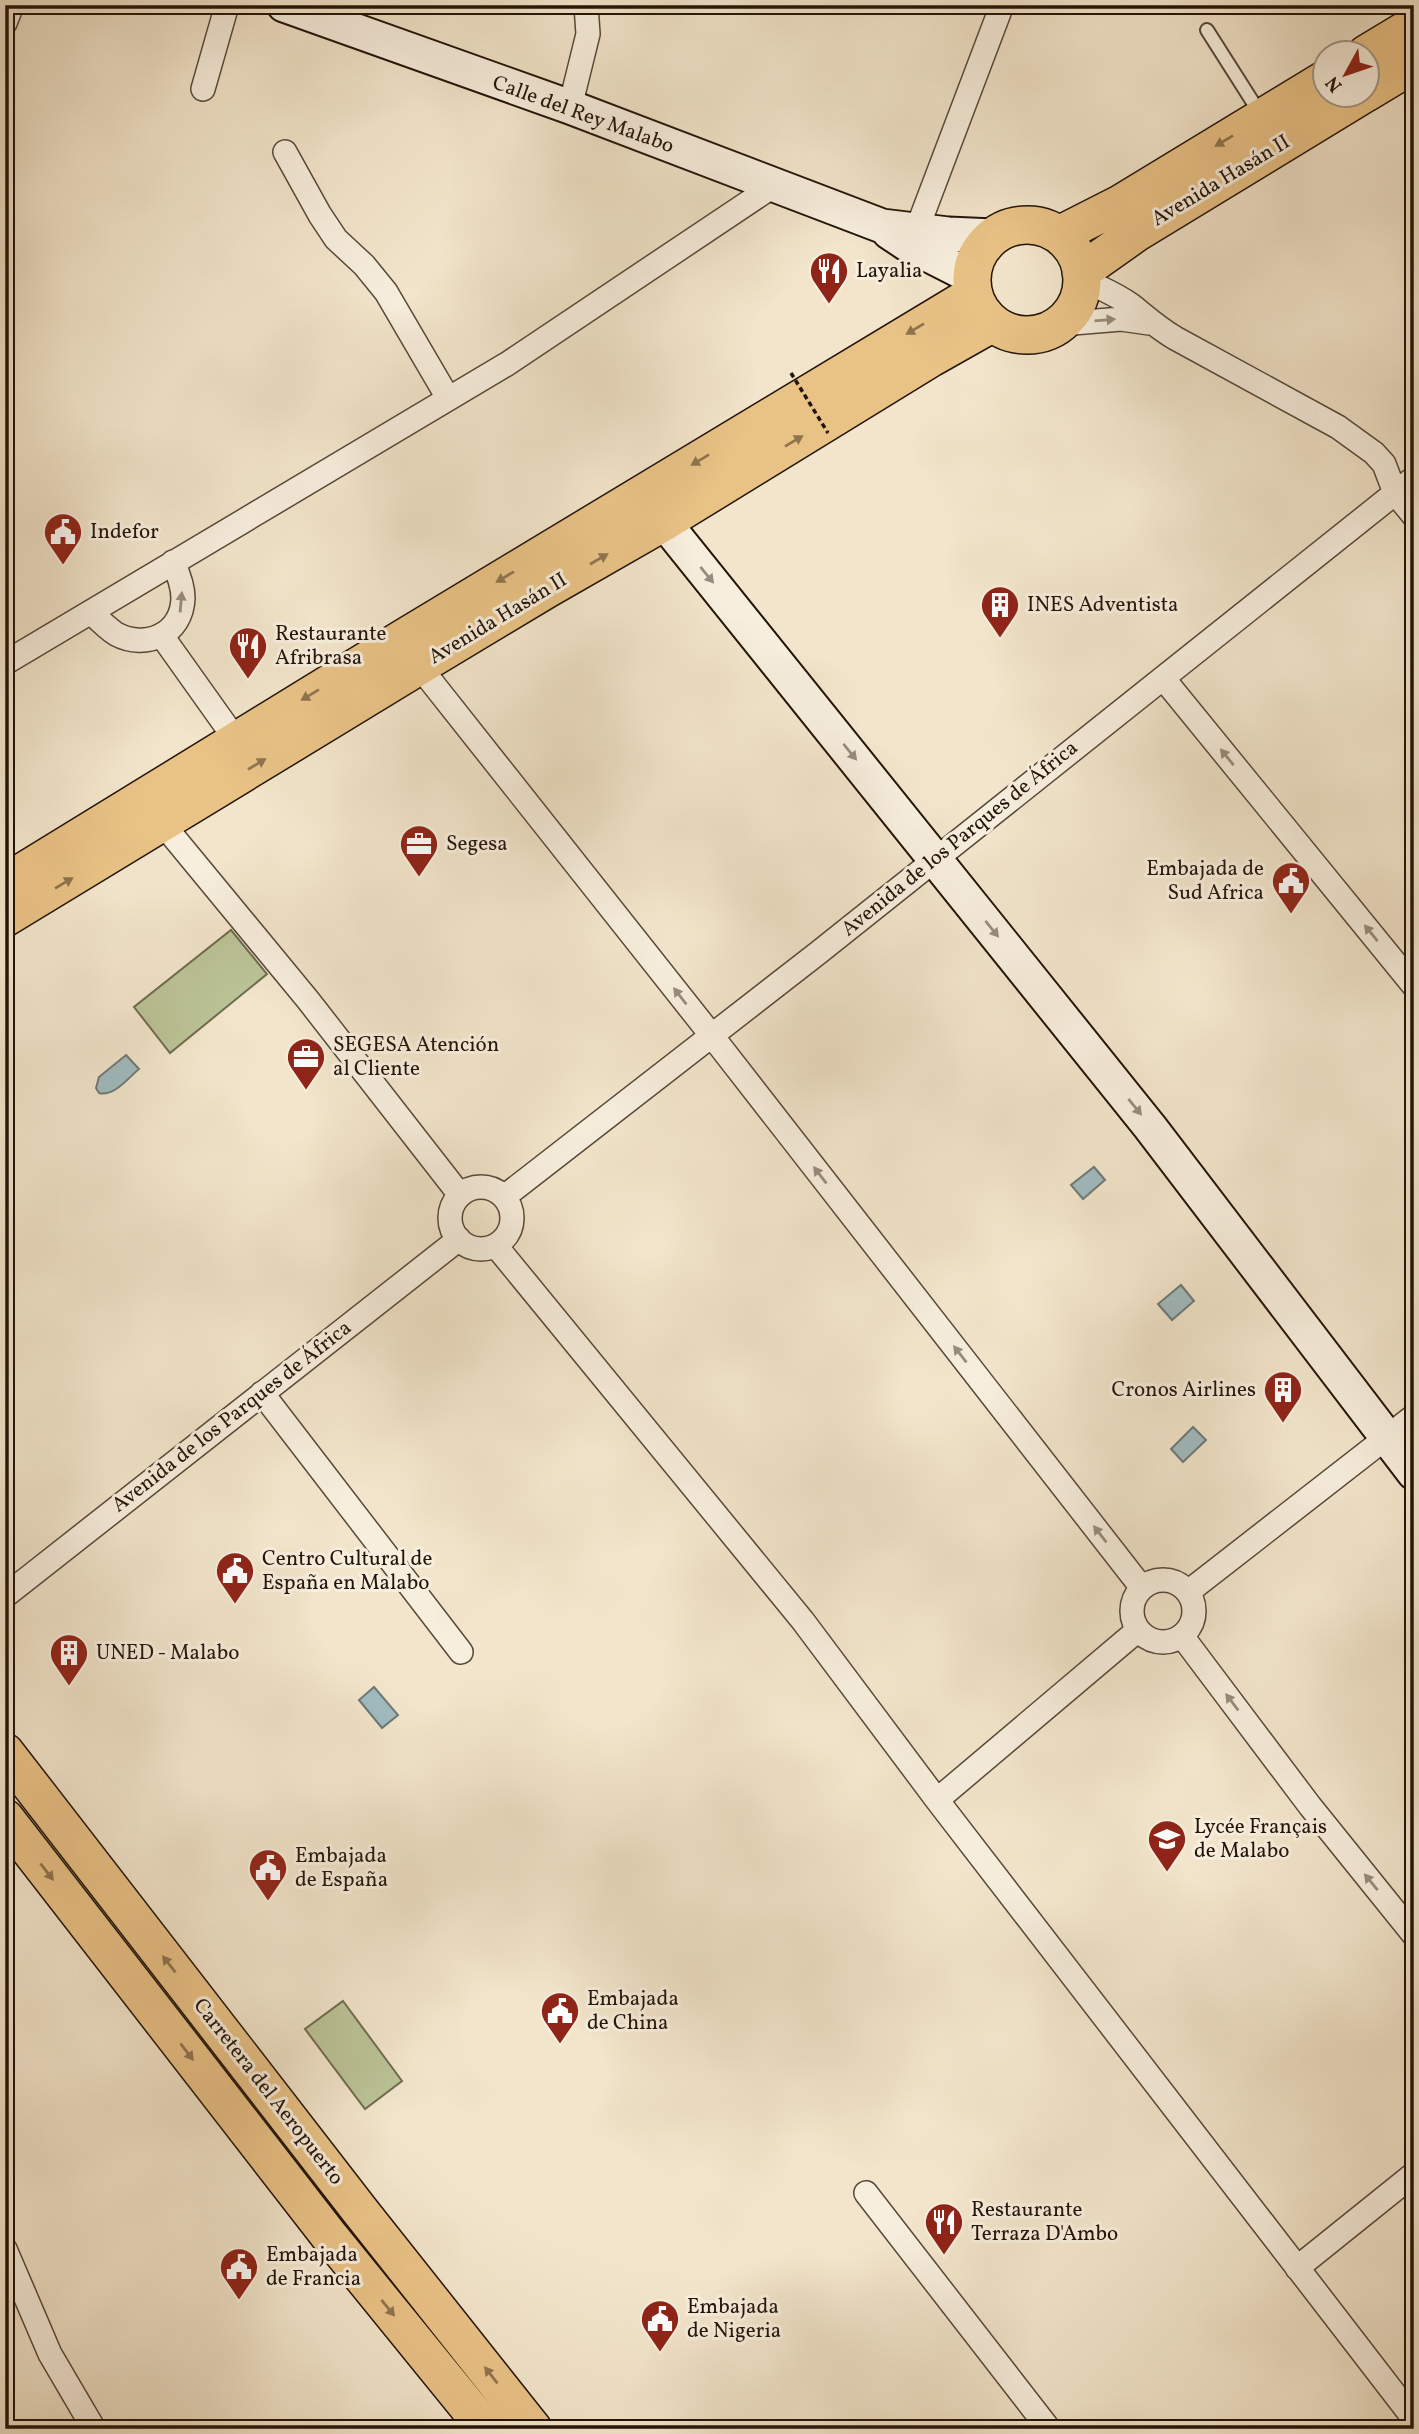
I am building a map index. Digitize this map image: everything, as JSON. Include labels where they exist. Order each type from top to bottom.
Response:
[{"type":"main road","points":[[1380,46],[1414,25]]},
{"type":"main road","name":"Avenida Hasán II","points":[[1380,85],[1414,64]]},
{"type":"main road","name":"Avenida Hasán II","points":[[1059,235],[1120,204],[1310,89]]},
{"type":"main road","name":"Avenida Hasán II","points":[[1082,276],[1136,233],[1342,108]]},
{"type":"main road","points":[[1026,225],[1038,226],[1059,235],[1069,246],[1077,258],[1082,276],[1077,304],[1061,324],[1034,335],[1020,335],[1005,331],[979,298],[975,261],[983,247],[1004,230],[1026,225]]},
{"type":"main road","name":"Avenida Hasán II","points":[[5,918],[419,666],[664,522],[931,358],[979,298]]},
{"type":"main road","name":"Avenida Hasán II","points":[[5,883],[236,740],[979,298]]},
{"type":"main road","name":"Carretera del Aeropuerto","points":[[5,1752],[361,2212],[533,2429]]},
{"type":"main road","name":"Carretera del Aeropuerto","points":[[5,1818],[330,2237],[486,2429]]},
{"type":"street","points":[[5,23],[12,5]]},
{"type":"street","points":[[203,89],[228,5]]},
{"type":"street","name":"Calle del Rey Malabo","points":[[284,5],[570,107],[882,226],[994,236]]},
{"type":"street","points":[[570,107],[588,34],[586,5]]},
{"type":"street","points":[[917,229],[1002,5]]},
{"type":"street","points":[[1404,5],[1414,19]]},
{"type":"street","points":[[285,152],[336,239],[386,292],[448,398]]},
{"type":"street","points":[[5,663],[507,364],[773,186]]},
{"type":"street","name":"Calle del Rey Malabo","points":[[882,226],[979,298]]},
{"type":"street","points":[[1082,276],[1130,305],[1149,323],[1359,440],[1384,464],[1395,493],[1414,516]]},
{"type":"street","points":[[1061,324],[1121,319],[1149,323]]},
{"type":"street","name":"Avenida de los Parques de África","points":[[504,1197],[712,1036],[1414,478]]},
{"type":"street","points":[[664,522],[1150,1127],[1414,1473]]},
{"type":"street","points":[[92,612],[123,637],[144,640],[162,636],[177,622],[183,599],[173,562]]},
{"type":"street","points":[[162,636],[236,740]]},
{"type":"street","points":[[419,666],[712,1036],[1142,1588]]},
{"type":"street","points":[[1163,678],[1414,986]]},
{"type":"street","points":[[162,823],[308,1000],[460,1195]]},
{"type":"street","points":[[479,1187],[493,1189],[504,1197],[511,1209],[512,1223],[507,1236],[496,1246],[476,1249],[458,1239],[450,1220],[452,1207],[460,1195],[479,1187]]},
{"type":"street","name":"Avenida de los Parques de África","points":[[5,1596],[458,1239]]},
{"type":"street","points":[[496,1246],[803,1621],[937,1800],[1414,2419]]},
{"type":"street","points":[[262,1392],[461,1652]]},
{"type":"street","points":[[1188,1592],[1414,1416]]},
{"type":"street","points":[[1162,1580],[1177,1583],[1188,1592],[1195,1611],[1191,1625],[1182,1636],[1170,1641],[1156,1641],[1138,1630],[1132,1611],[1142,1588],[1162,1580]]},
{"type":"street","points":[[937,1800],[1138,1630]]},
{"type":"street","points":[[1182,1636],[1310,1806],[1414,1935]]},
{"type":"street","points":[[1297,2268],[1414,2174]]},
{"type":"street","points":[[866,2193],[1049,2429]]},
{"type":"street","points":[[5,2249],[50,2354],[94,2429]]},
{"type":"lane","points":[[1207,30],[1263,118]]},
{"type":"path","points":[[791,373],[828,433]]},
{"type":"green space","points":[[231,930],[267,974],[170,1053],[134,1007]]},
{"type":"green space","points":[[343,2001],[402,2081],[365,2109],[305,2029]]},
{"type":"water","points":[[126,1055],[139,1069],[115,1090],[99,1093],[96,1088],[99,1077]]},
{"type":"water","points":[[1094,1167],[1105,1180],[1083,1199],[1071,1185]]},
{"type":"water","points":[[1181,1285],[1194,1301],[1172,1320],[1158,1304]]},
{"type":"water","points":[[1193,1427],[1206,1440],[1183,1462],[1171,1449]]},
{"type":"water","points":[[374,1687],[398,1715],[382,1728],[359,1700]]},
{"type":"place","name":"Layalia","points":[[829,305]]},
{"type":"place","name":"Indefor","points":[[63,566]]},
{"type":"place","name":"INES Adventista","points":[[1000,639]]},
{"type":"place","name":"Restaurante Afribrasa","points":[[248,680]]},
{"type":"place","name":"Segesa","points":[[419,878]]},
{"type":"place","name":"Embajada de Sud Africa","points":[[1291,915]]},
{"type":"place","name":"SEGESA Atención al Cliente","points":[[306,1091]]},
{"type":"place","name":"Cronos Airlines","points":[[1283,1424]]},
{"type":"place","name":"Centro Cultural de España en Malabo","points":[[235,1605]]},
{"type":"place","name":"UNED - Malabo","points":[[69,1687]]},
{"type":"place","name":"Lycée Français de Malabo","points":[[1167,1873]]},
{"type":"place","name":"Embajada de España","points":[[268,1902]]},
{"type":"place","name":"Embajada de China","points":[[560,2045]]},
{"type":"place","name":"Restaurante Terraza D'Ambo","points":[[944,2256]]},
{"type":"place","name":"Embajada de Francia","points":[[239,2301]]},
{"type":"place","name":"Embajada de Nigeria","points":[[660,2353]]}]
